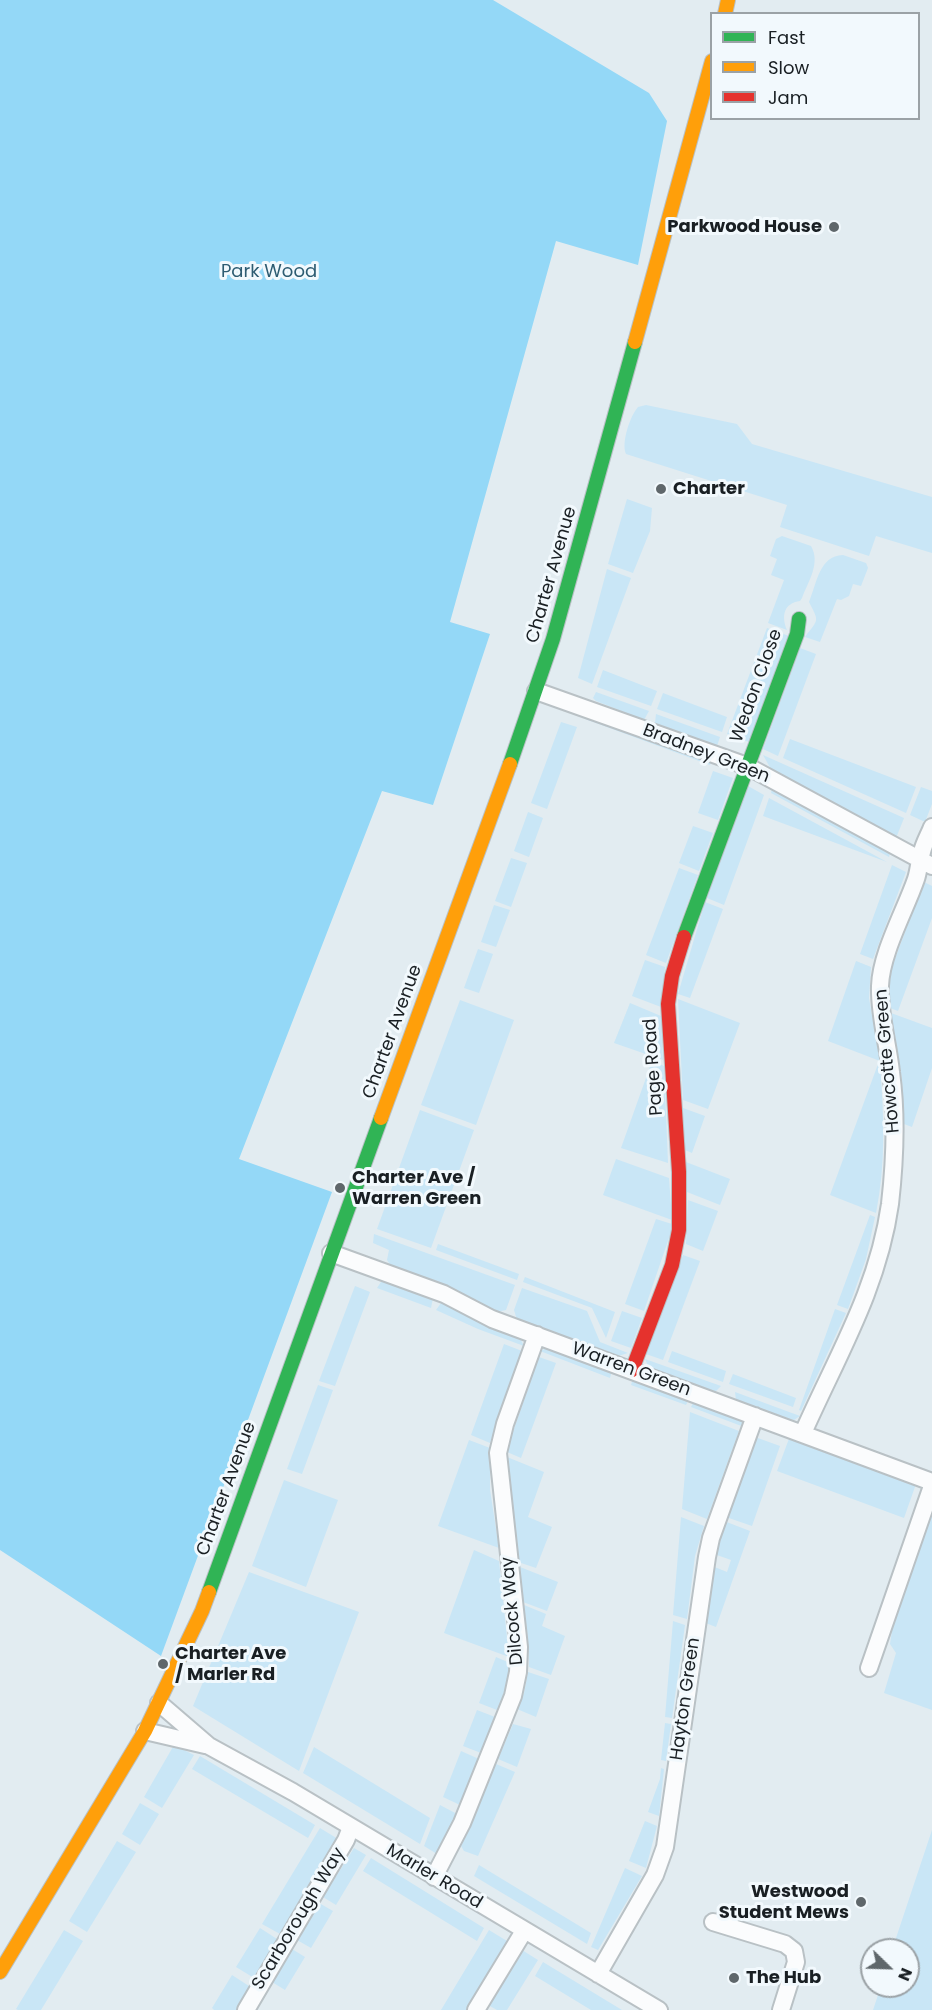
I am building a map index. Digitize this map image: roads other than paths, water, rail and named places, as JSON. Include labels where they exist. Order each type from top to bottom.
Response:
[{"type":"street","name":"Charter Avenue","points":[[0,1972],[145,1731],[202,1611],[536,691],[553,639],[710,66]]},
{"type":"street","name":"Wedon Close","points":[[747,766],[797,634],[799,619]]},
{"type":"street","name":"Bradney Green","points":[[536,691],[747,766],[926,863]]},
{"type":"street","name":"Page Road","points":[[632,1370],[672,1265],[679,1230],[679,1172],[668,1004],[672,976],[747,766]]},
{"type":"street","name":"Howcotte Green","points":[[803,1433],[863,1306],[885,1230],[892,1182],[895,1127],[891,1069],[880,1003],[880,978],[917,876],[926,863],[932,827]]},
{"type":"street","name":"Warren Green","points":[[331,1253],[444,1294],[492,1319],[803,1433],[932,1484]]},
{"type":"street","name":"Dilcock Way","points":[[434,1877],[462,1823],[513,1696],[517,1678],[519,1647],[498,1453],[505,1424],[537,1335]]},
{"type":"street","name":"Hayton Green","points":[[598,1974],[655,1875],[665,1847],[707,1557],[711,1538],[755,1416]]},
{"type":"street","points":[[869,1668],[932,1484]]},
{"type":"street","name":"Marler Road","points":[[159,1703],[209,1746],[292,1791],[659,2010]]},
{"type":"street","name":"Marler Road","points":[[145,1731],[209,1746]]},
{"type":"street","name":"Scarborough Way","points":[[246,2010],[346,1840],[351,1827]]},
{"type":"street","points":[[713,1922],[785,1944],[794,1951],[796,1962],[782,2010]]},
{"type":"street","points":[[476,2010],[524,1931]]},
{"type":"place","name":"Parkwood House","points":[[834,227]]},
{"type":"place","name":"Charter","points":[[661,489]]},
{"type":"place","name":"Charter Ave / Warren Green","points":[[340,1188]]},
{"type":"place","name":"Charter Ave / Marler Rd","points":[[163,1664]]},
{"type":"place","name":"Westwood Student Mews","points":[[861,1902]]},
{"type":"place","name":"The Hub","points":[[734,1978]]},
{"type":"park label","name":"Park Wood","points":[[269,272]]}]
